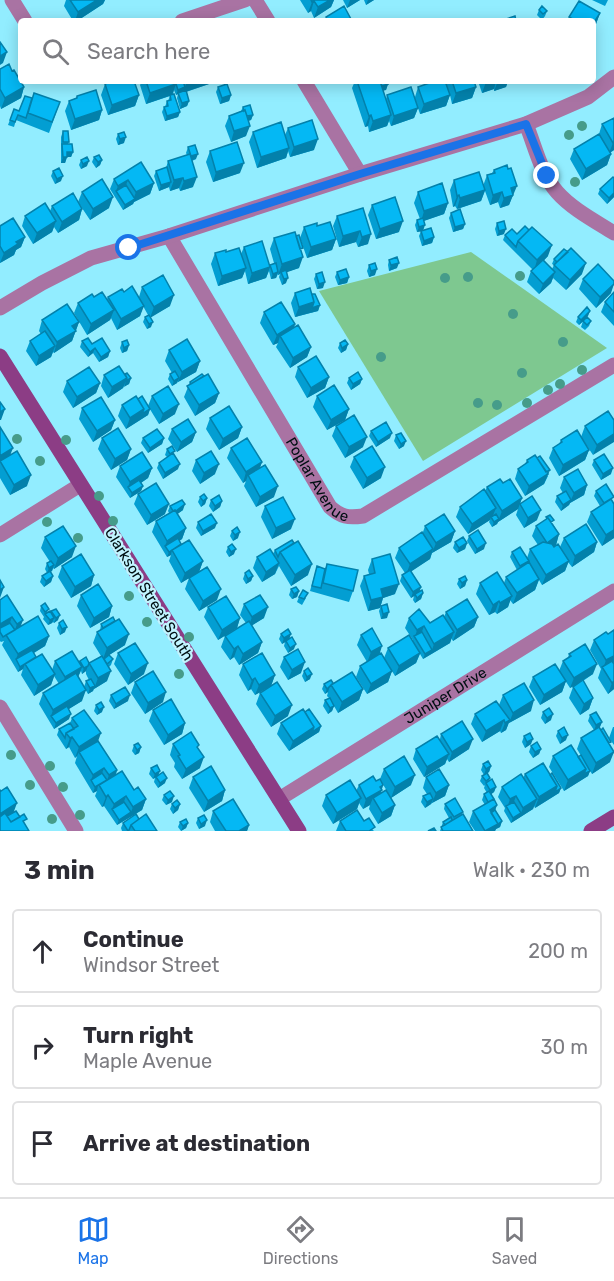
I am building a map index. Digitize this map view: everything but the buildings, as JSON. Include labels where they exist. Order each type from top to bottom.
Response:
[{"type":"street","points":[[12,0],[23,18]]},
{"type":"street","points":[[191,18],[245,0]]},
{"type":"street","points":[[255,0],[266,18]]},
{"type":"street","points":[[0,308],[91,258],[169,236],[360,174],[526,124],[588,97],[614,77]]},
{"type":"street","points":[[306,84],[360,174]]},
{"type":"street","points":[[526,124],[547,176],[557,192],[571,205],[614,233]]},
{"type":"street","name":"Poplar Avenue","points":[[169,236],[330,507],[339,516],[351,518],[363,516],[614,365]]},
{"type":"street","name":"Clarkson Street South","points":[[0,356],[299,831]]},
{"type":"street","points":[[0,534],[80,485]]},
{"type":"street","name":"Juniper Drive","points":[[279,799],[614,591]]},
{"type":"street","points":[[0,707],[76,831]]},
{"type":"street","points":[[591,831],[614,817]]},
{"type":"green space","points":[[471,252],[607,348],[423,461],[319,291]]},
{"type":"route","points":[[129,248],[526,124],[547,176]]}]
